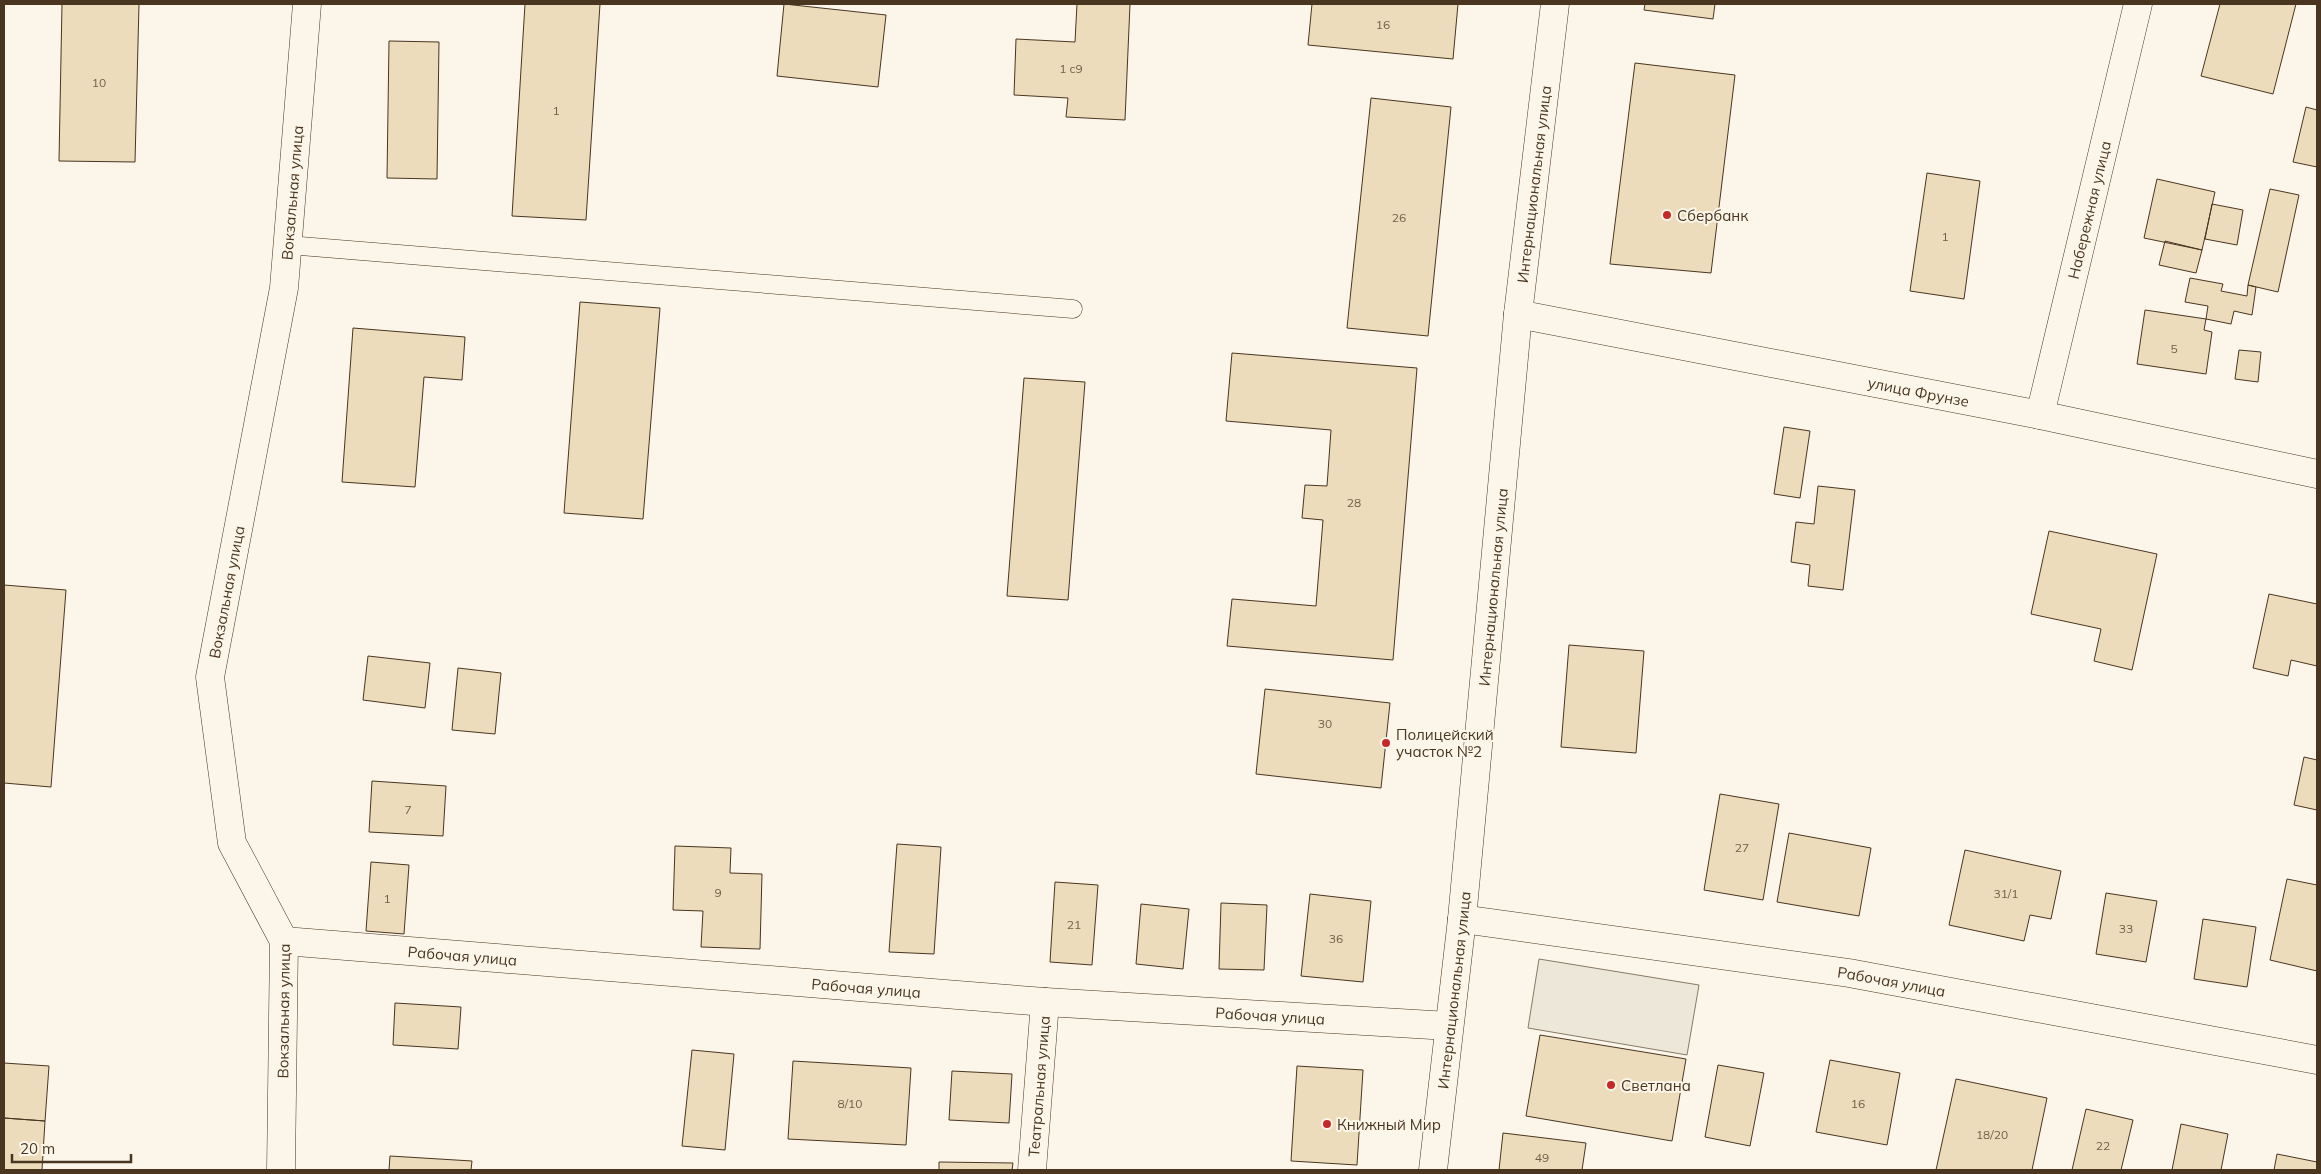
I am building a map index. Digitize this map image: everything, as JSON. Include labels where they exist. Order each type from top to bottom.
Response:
[{"type":"street","name":"Вокзальная улица","points":[[281,1170],[284,941],[232,843],[210,678],[284,288],[307,4]]},
{"type":"street","name":"Интернациональная улица","points":[[1433,1170],[1462,920],[1518,314],[1554,4]]},
{"type":"street","name":"Набережная улица","points":[[2040,415],[2138,4]]},
{"type":"street","name":"улица Фрунзе","points":[[1518,314],[2040,415],[2317,474]]},
{"type":"street","name":"Рабочая улица","points":[[1462,920],[1849,973],[2317,1060]]},
{"type":"street","name":"Рабочая улица","points":[[284,941],[1045,1002],[1449,1026]]},
{"type":"street","name":"Театральная улица","points":[[1032,1170],[1045,1002]]},
{"type":"lane","points":[[288,245],[1073,309]]},
{"type":"shaded area","points":[[1539,959],[1699,985],[1687,1055],[1528,1028]]},
{"type":"building","points":[[62,4],[139,4],[135,162],[59,161]]},
{"type":"building","points":[[525,4],[600,4],[586,220],[512,216]]},
{"type":"building","points":[[784,4],[886,15],[878,87],[777,76]]},
{"type":"building","points":[[1077,4],[1130,4],[1125,120],[1066,117],[1068,98],[1014,95],[1016,39],[1075,42]]},
{"type":"building","points":[[1312,4],[1458,4],[1453,59],[1308,45]]},
{"type":"building","points":[[1645,4],[1715,4],[1713,19],[1644,10]]},
{"type":"building","points":[[2220,4],[2296,4],[2273,94],[2201,76]]},
{"type":"building","points":[[389,41],[439,42],[437,179],[387,178]]},
{"type":"building","name":"Сбербанк","points":[[1635,63],[1735,75],[1711,273],[1610,264]]},
{"type":"building","points":[[1371,98],[1451,107],[1428,336],[1347,328]]},
{"type":"building","points":[[2306,107],[2317,110],[2317,167],[2293,162]]},
{"type":"building","points":[[1927,173],[1980,181],[1964,299],[1910,291]]},
{"type":"building","points":[[2157,179],[2215,192],[2202,250],[2144,238]]},
{"type":"building","points":[[2270,189],[2299,195],[2278,292],[2248,285]]},
{"type":"building","points":[[2212,204],[2243,210],[2237,245],[2205,239]]},
{"type":"building","points":[[2165,241],[2202,250],[2196,273],[2159,265]]},
{"type":"building","points":[[2190,278],[2223,284],[2221,291],[2247,296],[2248,285],[2256,287],[2252,315],[2234,311],[2231,324],[2206,319],[2208,306],[2185,302]]},
{"type":"building","points":[[580,302],[660,308],[643,519],[564,513]]},
{"type":"building","points":[[2145,310],[2206,319],[2204,330],[2212,332],[2206,374],[2137,364]]},
{"type":"building","points":[[353,328],[465,337],[462,380],[424,377],[415,487],[342,482]]},
{"type":"building","points":[[2239,350],[2261,352],[2258,382],[2235,379]]},
{"type":"building","points":[[1232,353],[1417,368],[1393,660],[1227,646],[1232,599],[1316,606],[1323,520],[1302,518],[1305,485],[1327,486],[1331,430],[1226,421]]},
{"type":"building","points":[[1024,378],[1085,382],[1068,600],[1007,596]]},
{"type":"building","points":[[1784,427],[1810,431],[1800,498],[1774,494]]},
{"type":"building","points":[[1818,486],[1855,490],[1843,590],[1808,586],[1810,565],[1791,562],[1796,522],[1814,524]]},
{"type":"building","points":[[2049,531],[2157,554],[2132,670],[2094,661],[2101,629],[2031,614]]},
{"type":"building","points":[[4,585],[66,590],[51,787],[4,783]]},
{"type":"building","points":[[2269,594],[2317,604],[2317,666],[2291,660],[2288,676],[2253,668]]},
{"type":"building","points":[[1569,645],[1644,651],[1636,753],[1561,747]]},
{"type":"building","points":[[368,656],[430,663],[425,708],[363,700]]},
{"type":"building","points":[[458,668],[501,673],[495,734],[452,730]]},
{"type":"building","points":[[1265,689],[1390,703],[1381,788],[1256,774]]},
{"type":"building","points":[[2304,757],[2317,760],[2317,810],[2294,805]]},
{"type":"building","points":[[372,781],[446,786],[443,836],[369,832]]},
{"type":"building","points":[[1720,794],[1779,804],[1763,900],[1704,890]]},
{"type":"building","points":[[1789,833],[1871,848],[1859,916],[1777,902]]},
{"type":"building","points":[[897,844],[941,847],[934,954],[889,952]]},
{"type":"building","points":[[675,846],[731,848],[730,873],[762,874],[760,949],[701,947],[703,911],[673,910]]},
{"type":"building","points":[[1965,850],[2061,871],[2051,919],[2030,915],[2024,941],[1949,925]]},
{"type":"building","points":[[371,862],[409,865],[404,934],[366,931]]},
{"type":"building","points":[[2287,879],[2317,885],[2317,971],[2270,960]]},
{"type":"building","points":[[1055,882],[1098,885],[1092,965],[1050,962]]},
{"type":"building","points":[[2106,893],[2157,901],[2146,962],[2096,954]]},
{"type":"building","points":[[1310,894],[1371,901],[1363,982],[1301,976]]},
{"type":"building","points":[[1221,903],[1267,905],[1264,970],[1219,969]]},
{"type":"building","points":[[1141,904],[1189,909],[1183,969],[1136,964]]},
{"type":"building","points":[[2203,919],[2256,927],[2247,987],[2194,979]]},
{"type":"building","points":[[395,1003],[461,1007],[458,1049],[393,1045]]},
{"type":"building","points":[[1540,1035],[1686,1059],[1672,1141],[1526,1116]]},
{"type":"building","points":[[692,1050],[734,1054],[725,1150],[682,1146]]},
{"type":"building","points":[[1830,1060],[1900,1073],[1887,1145],[1816,1132]]},
{"type":"building","points":[[793,1061],[911,1068],[906,1145],[788,1139]]},
{"type":"building","points":[[4,1063],[49,1066],[45,1121],[4,1118]]},
{"type":"building","points":[[1718,1065],[1764,1073],[1750,1146],[1705,1137]]},
{"type":"building","name":"Книжный Мир","points":[[1297,1066],[1363,1070],[1357,1165],[1291,1161]]},
{"type":"building","points":[[952,1071],[1012,1074],[1009,1123],[949,1120]]},
{"type":"building","points":[[1956,1079],[2047,1098],[2032,1170],[1936,1170]]},
{"type":"building","points":[[2086,1109],[2133,1120],[2121,1170],[2072,1170]]},
{"type":"building","points":[[4,1118],[45,1121],[42,1170],[4,1170]]},
{"type":"building","points":[[2181,1124],[2228,1134],[2221,1170],[2172,1170]]},
{"type":"building","points":[[1503,1133],[1586,1143],[1582,1170],[1499,1170]]},
{"type":"building","points":[[2277,1154],[2317,1162],[2317,1170],[2274,1170]]},
{"type":"building","points":[[390,1156],[472,1161],[471,1170],[389,1170]]},
{"type":"building","points":[[939,1162],[1013,1163],[1012,1170],[939,1170]]},
{"type":"place","name":"Сбербанк","points":[[1667,215]]},
{"type":"place","name":"Полицейский участок №2","points":[[1386,743]]},
{"type":"place","name":"Светлана","points":[[1611,1085]]},
{"type":"place","name":"Книжный Мир","points":[[1327,1124]]}]
